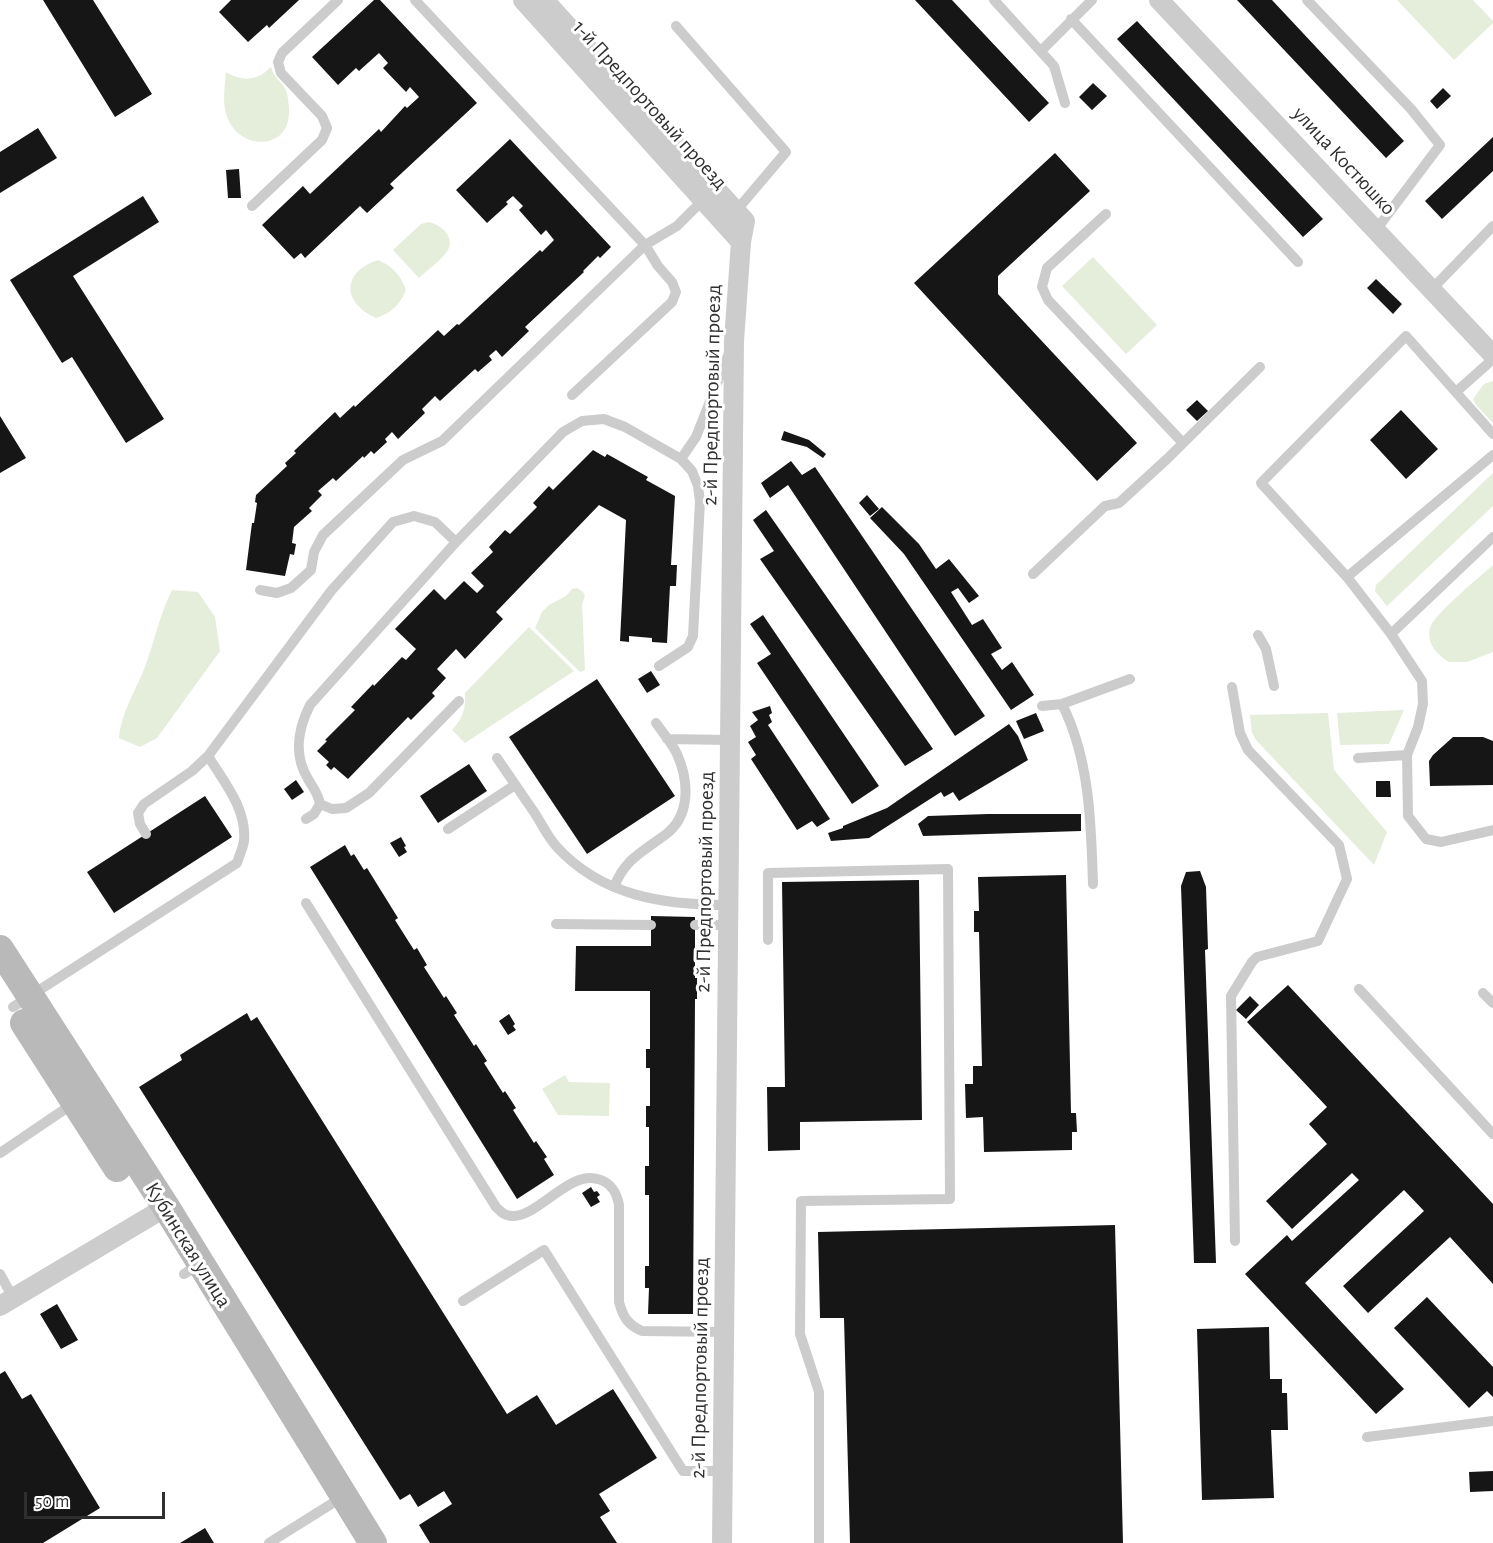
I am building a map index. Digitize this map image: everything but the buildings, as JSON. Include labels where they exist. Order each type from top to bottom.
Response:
[{"type":"main road","name":"Кубинская улица","points":[[0,949],[14,996],[157,1212],[336,1502],[373,1543]]},
{"type":"main road","name":"Кубинская улица","points":[[336,1502],[350,1543]]},
{"type":"street","name":"1-й Предпортовый проезд","points":[[522,0],[741,242]]},
{"type":"street","name":"1-й Предпортовый проезд","points":[[544,0],[741,216]]},
{"type":"street","name":"улица Костюшко","points":[[1159,0],[1493,357]]},
{"type":"street","name":"2-й Предпортовый проезд","points":[[722,1543],[734,340],[741,216]]},
{"type":"street","points":[[6,1302],[157,1212]]},
{"type":"lane","points":[[252,206],[322,140],[327,128],[322,116],[281,73],[278,62],[282,53],[338,0]]},
{"type":"lane","points":[[415,0],[645,245],[658,266],[672,282],[676,292],[672,302],[572,395]]},
{"type":"lane","points":[[994,0],[1054,66],[1065,103]]},
{"type":"lane","points":[[1041,51],[1092,0]]},
{"type":"lane","points":[[1307,0],[1411,109],[1440,145],[1376,230]]},
{"type":"lane","points":[[1071,19],[1298,262]]},
{"type":"lane","points":[[676,26],[786,152],[741,216]]},
{"type":"lane","points":[[260,590],[277,593],[291,588],[311,570],[314,552],[323,535],[403,460],[442,441],[645,245],[677,226],[703,200]]},
{"type":"lane","points":[[1106,214],[1047,268],[1041,286],[1048,300],[1183,443]]},
{"type":"lane","points":[[1431,290],[1493,226]]},
{"type":"lane","points":[[1493,434],[1406,336],[1261,483],[1347,577],[1391,634],[1422,681],[1423,704],[1418,727],[1407,756],[1408,816],[1426,838],[1441,842],[1493,830]]},
{"type":"lane","points":[[681,459],[696,436],[734,340]]},
{"type":"lane","points":[[1456,392],[1493,357]]},
{"type":"lane","points":[[1033,574],[1105,506],[1119,502],[1260,367]]},
{"type":"lane","points":[[306,819],[314,814],[320,804],[318,794],[306,777],[300,759],[298,740],[302,722],[310,705],[456,542],[563,432],[582,421],[604,419],[625,427],[681,459],[692,471],[698,486],[700,501],[693,636],[688,647],[659,666]]},
{"type":"lane","points":[[1347,577],[1493,455]]},
{"type":"lane","points":[[146,834],[140,824],[138,813],[144,804],[192,771],[208,756],[330,591],[393,522],[414,516],[435,522],[456,542]]},
{"type":"lane","points":[[1391,634],[1493,537]]},
{"type":"lane","points":[[1258,635],[1266,649],[1274,686]]},
{"type":"lane","points":[[1042,706],[1062,704],[1130,679]]},
{"type":"lane","points":[[1232,687],[1240,733],[1248,750],[1339,844],[1347,879],[1318,941],[1257,957],[1231,996],[1235,1241]]},
{"type":"lane","points":[[320,804],[332,810],[346,808],[369,793],[459,701]]},
{"type":"lane","points":[[1062,704],[1077,742],[1084,772],[1090,807],[1093,884]]},
{"type":"lane","points":[[614,887],[619,874],[629,860],[668,833],[684,810],[687,794],[677,754],[656,723]]},
{"type":"lane","points":[[667,739],[731,740]]},
{"type":"lane","points":[[14,996],[237,863],[244,841],[243,819],[234,798],[208,756]]},
{"type":"lane","points":[[1358,758],[1407,756]]},
{"type":"lane","points":[[497,758],[555,845],[599,882],[658,900],[729,905]]},
{"type":"lane","points":[[448,829],[515,784]]},
{"type":"lane","points":[[768,940],[768,873],[948,869],[950,1199],[801,1201],[800,1334],[819,1392],[819,1543]]},
{"type":"lane","points":[[306,903],[496,1207],[503,1214],[513,1217],[523,1214],[575,1182],[586,1178],[598,1179],[609,1184],[620,1205],[619,1302],[622,1313],[630,1326],[642,1331],[725,1332]]},
{"type":"lane","points":[[556,924],[651,925]]},
{"type":"lane","points":[[695,925],[729,925]]},
{"type":"lane","points":[[1359,990],[1493,1134]]},
{"type":"lane","points":[[1484,993],[1493,1003]]},
{"type":"lane","points":[[0,1153],[83,1097]]},
{"type":"lane","points":[[463,1301],[544,1250],[683,1471],[723,1471]]},
{"type":"lane","points":[[0,1274],[6,1302]]},
{"type":"lane","points":[[1367,1437],[1493,1421]]},
{"type":"lane","points":[[270,1543],[336,1502]]},
{"type":"green space","points":[[1397,0],[1473,0],[1493,23],[1454,60]]},
{"type":"green space","points":[[271,67],[286,90],[289,113],[286,126],[280,135],[270,141],[259,142],[238,133],[230,123],[224,104],[226,72],[244,79],[260,75]]},
{"type":"green space","points":[[429,222],[446,232],[450,245],[442,257],[419,278],[393,250],[421,224]]},
{"type":"green space","points":[[1093,257],[1157,325],[1126,354],[1062,286]]},
{"type":"green space","points":[[378,260],[395,272],[406,290],[394,308],[376,318],[357,304],[350,288],[357,272]]},
{"type":"green space","points":[[1493,381],[1493,423],[1473,399],[1484,384]]},
{"type":"green space","points":[[1493,473],[1493,506],[1387,606],[1375,591],[1376,585]]},
{"type":"green space","points":[[1493,565],[1493,652],[1467,662],[1449,662],[1440,656],[1431,644],[1430,628],[1448,605]]},
{"type":"green space","points":[[577,588],[585,596],[582,604],[585,670],[580,672],[535,628],[542,612],[549,605]]},
{"type":"green space","points":[[172,590],[198,592],[215,617],[220,651],[157,738],[140,747],[119,738],[120,728]]},
{"type":"green space","points":[[529,627],[574,671],[465,743],[452,730],[463,713],[465,693]]},
{"type":"green space","points":[[1404,710],[1389,744],[1340,745],[1337,713]]},
{"type":"green space","points":[[1328,713],[1334,770],[1387,832],[1374,865],[1256,740],[1252,733],[1250,715]]},
{"type":"green space","points":[[565,1075],[569,1082],[610,1083],[609,1116],[558,1115],[542,1089]]}]
